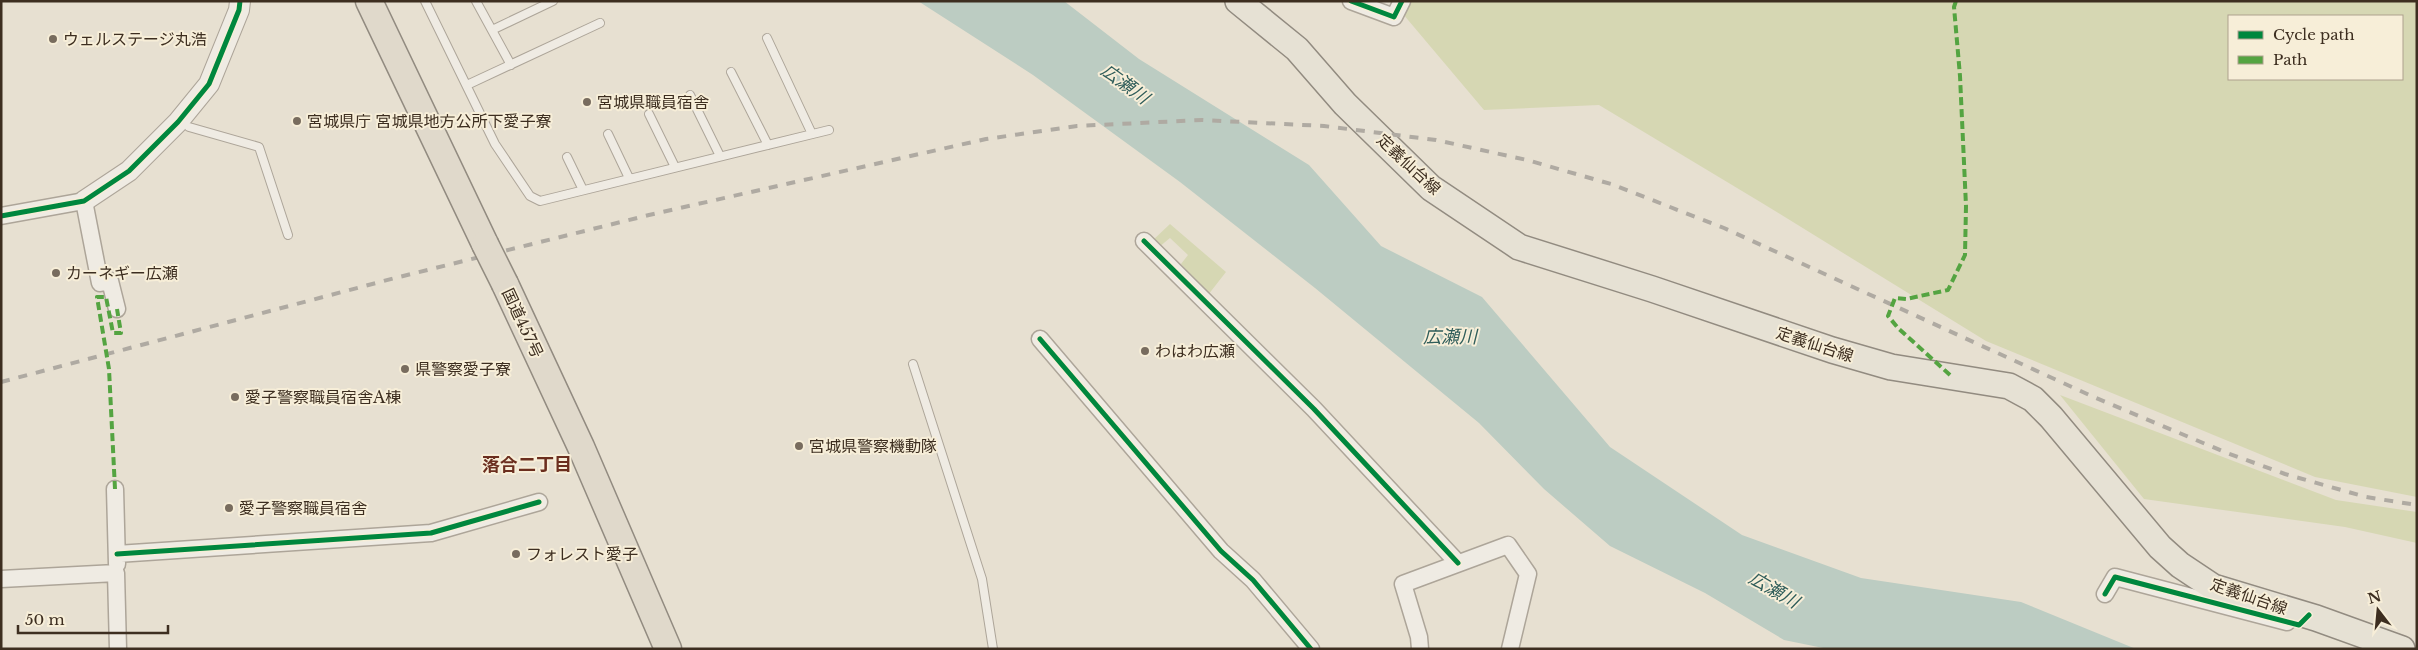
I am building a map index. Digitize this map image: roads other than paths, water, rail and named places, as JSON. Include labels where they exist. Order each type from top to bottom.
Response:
[{"type":"highway","name":"国道457号","points":[[369,1],[581,447],[668,649]]},
{"type":"main road","name":"定義仙台線","points":[[1238,1],[1297,49],[1345,104],[1431,188],[1518,247],[1840,353],[1891,367],[2009,386],[2033,399],[2051,417],[2160,547],[2180,564],[2213,587],[2309,615],[2402,649]]},
{"type":"street","points":[[1,216],[84,201],[129,172],[183,125],[209,84],[239,10],[240,1]]},
{"type":"street","points":[[1351,1],[1394,17],[1402,1]]},
{"type":"street","points":[[84,201],[100,283],[110,281],[117,309]]},
{"type":"street","points":[[1144,241],[1314,409],[1458,563]]},
{"type":"street","points":[[1040,339],[1221,551],[1253,580],[1312,649]]},
{"type":"street","points":[[115,489],[118,649]]},
{"type":"street","points":[[117,554],[431,533],[539,502]]},
{"type":"street","points":[[1420,649],[1419,637],[1403,584],[1508,545],[1528,574],[1510,649]]},
{"type":"street","points":[[1,579],[116,573]]},
{"type":"street","points":[[2105,594],[2115,577],[2299,625],[2309,615]]},
{"type":"lane","points":[[425,1],[495,144],[530,196],[540,201],[829,130]]},
{"type":"lane","points":[[476,1],[511,65]]},
{"type":"lane","points":[[492,30],[553,1]]},
{"type":"lane","points":[[467,85],[600,23]]},
{"type":"lane","points":[[767,38],[812,134]]},
{"type":"lane","points":[[731,72],[768,144]]},
{"type":"lane","points":[[690,95],[720,156]]},
{"type":"lane","points":[[649,114],[675,167]]},
{"type":"lane","points":[[183,125],[259,147],[288,234]]},
{"type":"lane","points":[[608,134],[629,178]]},
{"type":"lane","points":[[567,157],[582,190]]},
{"type":"lane","points":[[913,364],[982,579],[994,649]]},
{"type":"water","name":"広瀬川","points":[[918,1],[1064,1],[1139,59],[1309,165],[1381,246],[1482,297],[1610,447],[1742,535],[1861,578],[2021,602],[2136,649],[1828,649],[1784,640],[1705,593],[1610,546],[1544,489],[1479,423],[1315,288],[1180,182],[1033,75]]},
{"type":"railway","points":[[1,382],[395,278],[649,215],[986,139],[1077,126],[1202,120],[1324,126],[1436,140],[1527,160],[1611,184],[1724,228],[2096,398],[2227,453],[2285,474],[2366,497],[2417,505]]},
{"type":"place","name":"ウェルステージ丸浩","points":[[53,39]]},
{"type":"place","name":"宮城県職員宿舎","points":[[587,102]]},
{"type":"place","name":"宮城県庁 宮城県地方公所下愛子寮","points":[[297,121]]},
{"type":"place","name":"カーネギー広瀬","points":[[56,273]]},
{"type":"place","name":"わはわ広瀬","points":[[1145,351]]},
{"type":"place","name":"県警察愛子寮","points":[[405,369]]},
{"type":"place","name":"愛子警察職員宿舎A棟","points":[[235,397]]},
{"type":"place","name":"宮城県警察機動隊","points":[[799,446]]},
{"type":"place","name":"愛子警察職員宿舎","points":[[229,508]]},
{"type":"place","name":"フォレスト愛子","points":[[516,554]]},
{"type":"district","name":"落合二丁目","points":[[527,465]]}]
